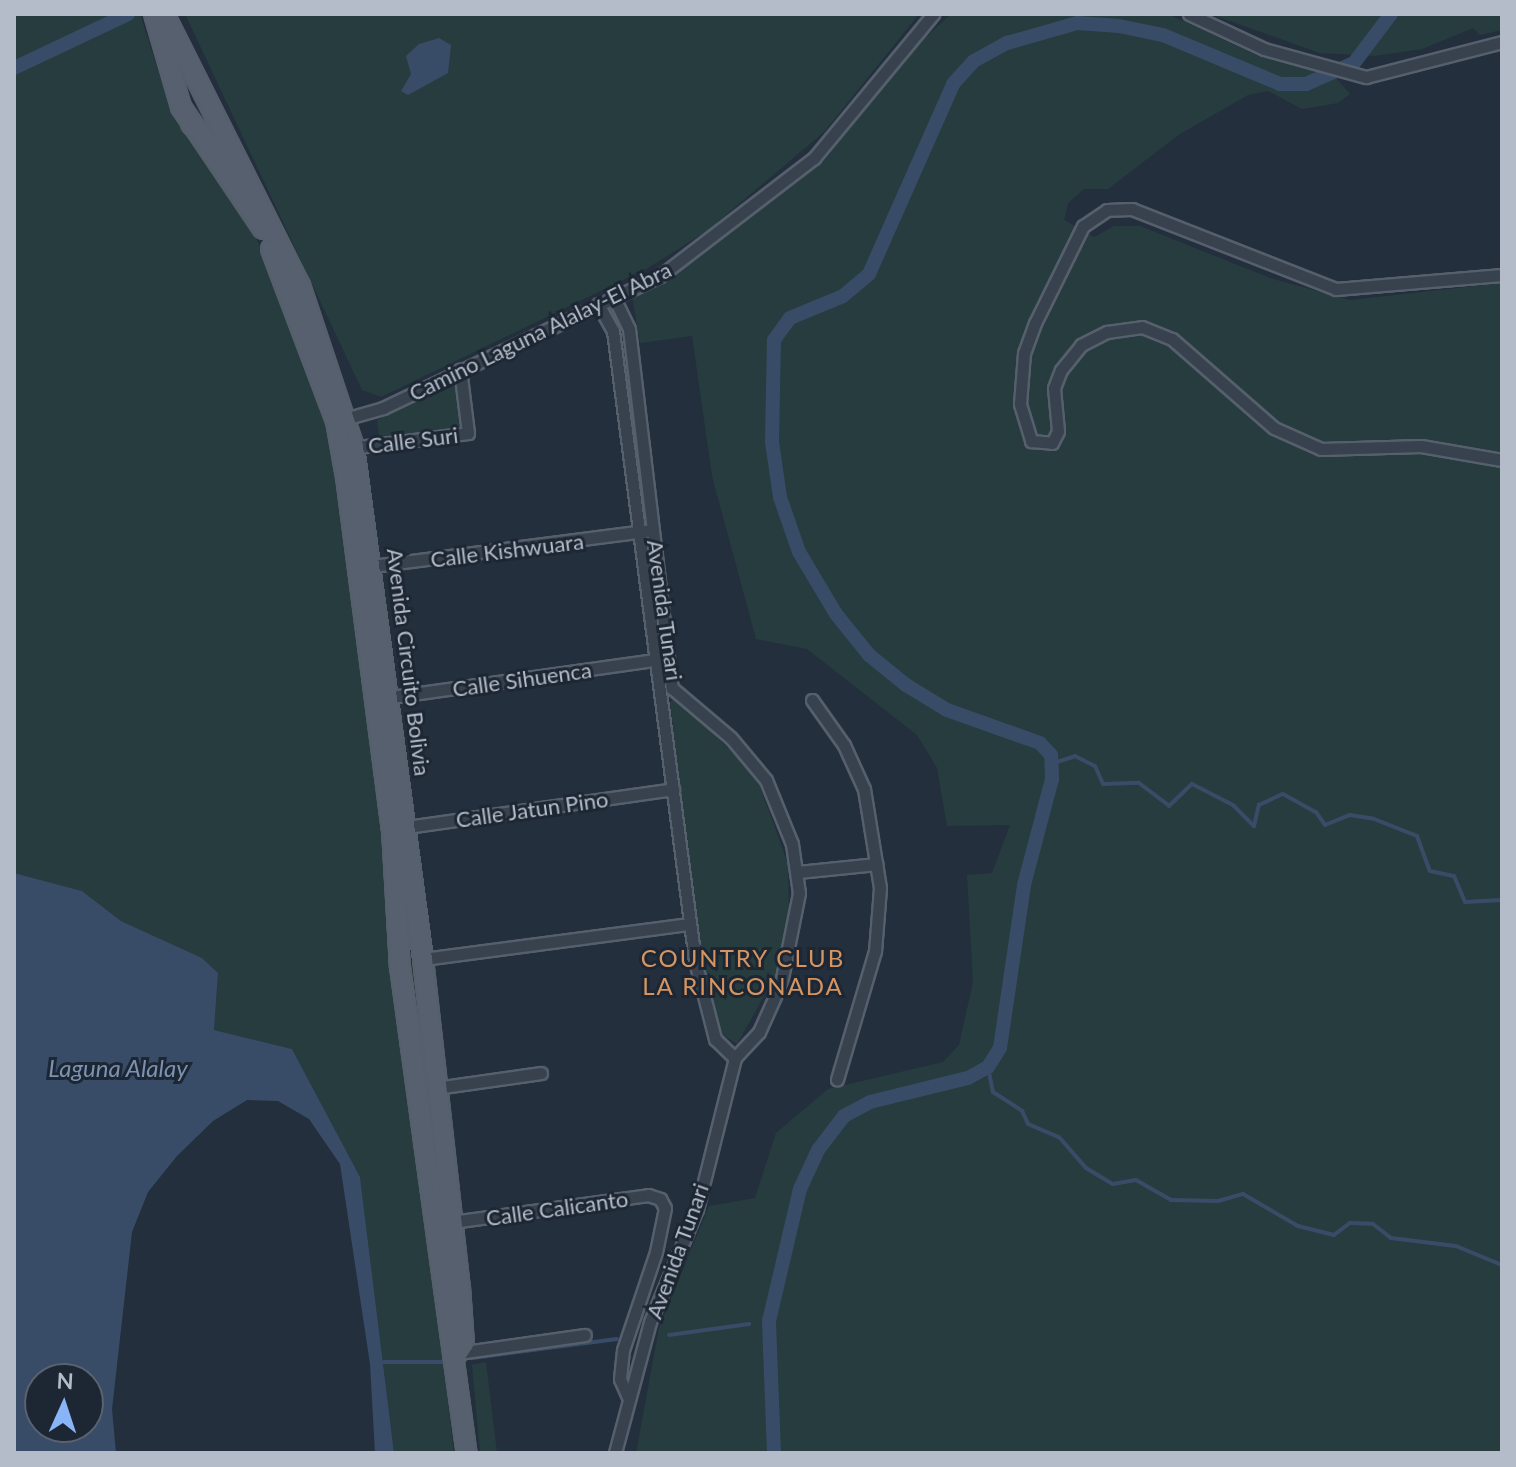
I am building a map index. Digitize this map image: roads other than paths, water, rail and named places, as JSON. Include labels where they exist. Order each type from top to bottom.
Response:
[{"type":"main road","name":"Avenida Circuito Bolivia","points":[[154,14],[167,73],[191,124],[233,166],[263,229],[342,420]]},
{"type":"main road","name":"Avenida Circuito Bolivia","points":[[164,14],[300,285],[342,420],[367,566],[399,829],[423,959],[464,1344],[458,1353]]},
{"type":"main road","name":"Avenida Circuito Bolivia","points":[[399,829],[400,967],[427,1189],[458,1353],[467,1453]]},
{"type":"street","name":"Camino Laguna Alalay-El Abra","points":[[342,420],[383,408],[660,276],[814,158],[933,14]]},
{"type":"street","points":[[1189,14],[1264,49],[1338,67],[1351,74],[1387,73],[1439,54],[1502,42]]},
{"type":"street","points":[[1502,275],[1336,289],[1132,209],[1107,210],[1083,226],[1035,323],[1024,353],[1020,404],[1031,441],[1052,443],[1058,431],[1054,388],[1061,370],[1081,345],[1122,327],[1142,327],[1172,339],[1274,428],[1321,449],[1421,446],[1502,460]]},
{"type":"street","name":"Avenida Tunari","points":[[614,298],[629,329],[672,688],[757,767],[779,808],[798,872],[793,938],[781,983],[759,1032],[735,1058],[697,1209],[650,1322],[615,1453]]},
{"type":"street","name":"Avenida Tunari","points":[[598,304],[613,331],[690,924],[715,1039],[735,1058]]},
{"type":"street","name":"Calle Suri","points":[[348,448],[468,433],[460,369]]},
{"type":"street","name":"Calle Kishwuara","points":[[367,566],[653,530]]},
{"type":"street","name":"Calle Sihuenca","points":[[382,698],[669,658]]},
{"type":"street","points":[[659,689],[672,688]]},
{"type":"street","points":[[812,700],[856,767],[872,816],[877,864],[875,951],[837,1079]]},
{"type":"street","name":"Calle Jatun Pino","points":[[399,829],[673,789]]},
{"type":"street","points":[[798,872],[877,864]]},
{"type":"street","points":[[423,959],[690,924]]},
{"type":"street","points":[[436,1088],[541,1073]]},
{"type":"street","name":"Calle Calicanto","points":[[452,1222],[634,1197],[660,1199]]},
{"type":"street","name":"Avenida Tunari","points":[[628,1397],[620,1379],[623,1350],[656,1252],[665,1208],[660,1199]]},
{"type":"street","points":[[458,1353],[585,1335]]},
{"type":"water","points":[[439,38],[451,45],[448,73],[408,95],[401,91],[411,74],[406,56],[419,44]]},
{"type":"water","name":"Laguna Alalay","points":[[14,873],[82,891],[121,921],[202,958],[218,973],[214,1030],[292,1049],[360,1177],[394,1453],[375,1453],[370,1364],[340,1164],[309,1119],[278,1101],[247,1100],[213,1121],[177,1156],[148,1192],[132,1232],[112,1409],[116,1453],[14,1453]]},
{"type":"waterway","points":[[14,68],[128,14]]},
{"type":"waterway","points":[[774,1453],[769,1321],[800,1189],[818,1150],[844,1116],[870,1102],[968,1078],[988,1067],[1000,1048],[1024,885],[1052,779],[1051,755],[1040,743],[947,710],[906,685],[869,655],[836,614],[799,552],[780,497],[772,442],[774,340],[790,318],[843,296],[869,274],[953,84],[974,61],[1007,43],[1077,23],[1119,26],[1163,35],[1280,84],[1306,84],[1354,63],[1391,14]]},
{"type":"waterway","points":[[1051,764],[1075,756],[1095,766],[1103,784],[1139,783],[1169,806],[1192,784],[1233,805],[1254,826],[1259,805],[1283,794],[1316,812],[1325,825],[1350,815],[1374,819],[1417,836],[1430,871],[1454,876],[1465,902],[1502,900]]},
{"type":"waterway","points":[[988,1067],[993,1092],[1022,1111],[1028,1124],[1059,1137],[1086,1168],[1113,1184],[1136,1180],[1171,1200],[1218,1201],[1243,1194],[1298,1226],[1334,1235],[1350,1223],[1373,1224],[1391,1238],[1456,1246],[1502,1265]]},
{"type":"waterway","points":[[669,1335],[749,1324]]},
{"type":"waterway","points":[[472,1358],[617,1339]]},
{"type":"waterway","points":[[384,1362],[443,1362]]},
{"type":"district","name":"COUNTRY CLUB LA RINCONADA","points":[[743,972]]}]
